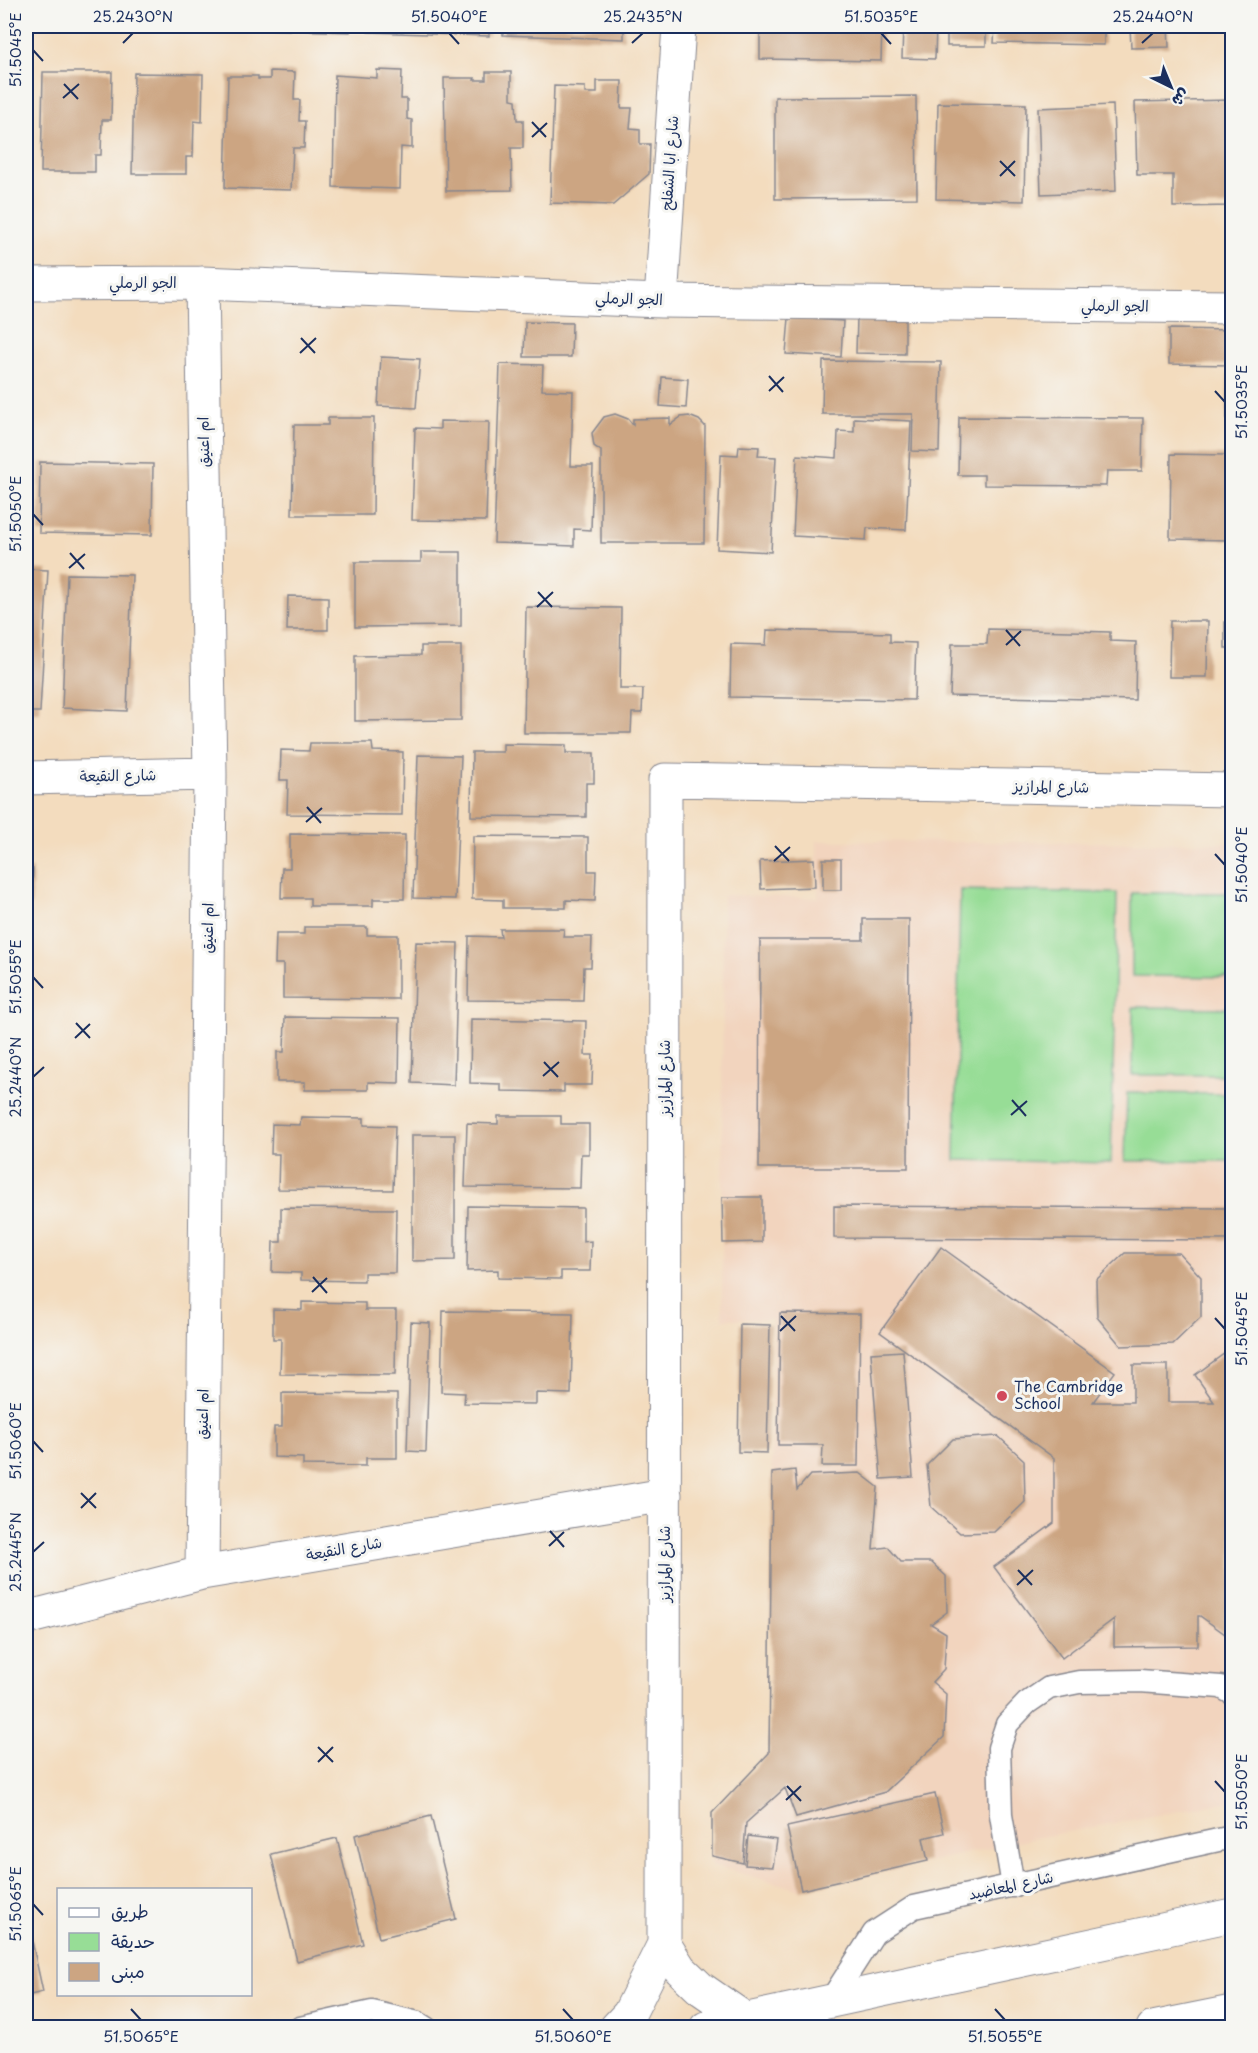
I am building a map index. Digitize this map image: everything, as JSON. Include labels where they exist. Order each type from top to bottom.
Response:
[{"type":"street","name":"شارع ابا الشفلح","points":[[661,301],[679,26]]},
{"type":"street","name":"الجو الرملي","points":[[26,284],[202,283],[661,301],[1233,307]]},
{"type":"street","name":"ام اعنيق","points":[[202,283],[210,774],[202,1573]]},
{"type":"street","name":"شارع النقيعة","points":[[26,778],[210,774]]},
{"type":"street","name":"شارع المرازيز","points":[[616,2028],[629,2014],[664,1944],[665,780],[1233,790]]},
{"type":"street","name":"شارع النقيعة","points":[[26,1618],[202,1573],[665,1495]]},
{"type":"street","points":[[706,2028],[1233,1915]]},
{"type":"street","points":[[664,1944],[680,1969],[700,1988],[745,2019]]},
{"type":"street","points":[[1153,2028],[1233,2012]]},
{"type":"lane","points":[[1013,1886],[1001,1815],[999,1748],[1007,1724],[1027,1703],[1049,1688],[1079,1682],[1140,1681],[1221,1687],[1233,1693]]},
{"type":"lane","name":"شارع المعاضيد","points":[[831,2000],[874,1933],[914,1907],[1233,1838]]},
{"type":"lane","points":[[300,2028],[372,2012],[418,2023],[426,2028]]},
{"type":"shaded area","name":"The Cambridge School","points":[[817,841],[1232,843],[1232,1801],[1036,1838],[801,1890],[712,1865],[712,1813],[769,1753],[773,1319],[722,1319],[723,895],[818,898]]},
{"type":"green space","points":[[960,890],[1117,893],[1111,1163],[955,1160]]},
{"type":"green space","points":[[1132,893],[1232,893],[1232,977],[1132,976]]},
{"type":"green space","points":[[1133,1007],[1232,1008],[1232,1075],[1132,1075]]},
{"type":"green space","points":[[1127,1093],[1232,1094],[1232,1161],[1125,1161]]},
{"type":"building","points":[[229,26],[351,26],[350,32],[229,28]]},
{"type":"building","points":[[368,26],[489,26],[489,36],[368,32]]},
{"type":"building","points":[[503,26],[624,26],[624,39],[503,35]]},
{"type":"building","points":[[760,26],[882,26],[881,61],[760,59]]},
{"type":"building","points":[[903,26],[936,26],[935,59],[902,58]]},
{"type":"building","points":[[947,26],[986,26],[986,46],[947,46]]},
{"type":"building","points":[[995,26],[1104,26],[1104,45],[994,43]]},
{"type":"building","points":[[1130,26],[1168,26],[1169,47],[1131,48]]},
{"type":"building","points":[[377,70],[402,71],[401,99],[407,99],[407,119],[412,120],[412,148],[401,147],[400,189],[333,187],[335,75],[377,78]]},
{"type":"building","points":[[270,71],[295,72],[294,100],[300,100],[299,121],[305,121],[304,148],[293,148],[291,190],[225,188],[228,76],[258,76],[258,79],[270,79]]},
{"type":"building","points":[[43,72],[112,72],[111,120],[102,120],[101,155],[95,155],[95,172],[41,172]]},
{"type":"building","points":[[486,72],[511,72],[511,99],[516,100],[517,120],[523,120],[523,148],[511,148],[512,190],[446,191],[444,78],[486,80]]},
{"type":"building","points":[[134,73],[203,74],[202,122],[194,121],[193,157],[186,157],[186,174],[132,174]]},
{"type":"building","points":[[597,81],[622,81],[621,108],[632,108],[630,128],[640,129],[640,144],[650,144],[649,174],[613,205],[550,203],[554,86],[585,87],[585,93],[597,93]]},
{"type":"building","points":[[916,96],[917,198],[775,199],[775,97]]},
{"type":"building","points":[[1232,100],[1232,206],[1173,207],[1173,175],[1137,175],[1135,102]]},
{"type":"building","points":[[938,103],[1026,104],[1024,201],[936,199]]},
{"type":"building","points":[[1113,105],[1116,191],[1041,194],[1038,108]]},
{"type":"building","points":[[857,317],[905,318],[905,354],[856,353]]},
{"type":"building","points":[[789,318],[843,321],[841,357],[786,354]]},
{"type":"building","points":[[525,322],[572,323],[571,357],[524,357]]},
{"type":"building","points":[[1169,329],[1232,330],[1232,365],[1169,364]]},
{"type":"building","points":[[381,357],[420,359],[416,408],[378,406]]},
{"type":"building","points":[[823,361],[941,362],[939,452],[912,451],[913,414],[822,414]]},
{"type":"building","points":[[500,364],[543,365],[542,390],[573,391],[571,466],[593,466],[591,530],[574,529],[574,546],[494,543]]},
{"type":"building","points":[[1228,374],[1232,374],[1232,540],[1170,539],[1171,454],[1226,455]]},
{"type":"building","points":[[662,377],[688,379],[686,408],[660,406]]},
{"type":"building","points":[[615,414],[628,419],[633,425],[633,419],[670,418],[670,425],[681,417],[689,416],[699,420],[705,426],[704,543],[601,543],[601,451],[594,446],[592,433],[604,417]]},
{"type":"building","points":[[959,417],[1143,418],[1142,471],[1107,471],[1106,486],[984,485],[984,475],[958,475]]},
{"type":"building","points":[[328,418],[374,418],[373,515],[292,515],[294,425],[328,425]]},
{"type":"building","points":[[854,418],[911,421],[906,530],[867,528],[866,540],[793,536],[797,455],[837,458],[838,431],[854,432]]},
{"type":"building","points":[[440,421],[489,422],[486,521],[412,520],[415,428],[440,429]]},
{"type":"building","points":[[739,446],[759,447],[758,456],[776,457],[771,552],[717,549],[721,454],[738,455]]},
{"type":"building","points":[[40,462],[153,464],[152,535],[39,533]]},
{"type":"building","points":[[421,552],[461,552],[461,626],[355,627],[355,562],[421,562]]},
{"type":"building","points":[[26,569],[48,570],[40,712],[26,712]]},
{"type":"building","points":[[67,574],[132,575],[127,711],[62,708]]},
{"type":"building","points":[[288,596],[328,597],[328,630],[287,630]]},
{"type":"building","points":[[526,607],[621,608],[620,689],[643,689],[642,713],[632,713],[631,733],[524,733]]},
{"type":"building","points":[[1170,621],[1208,621],[1207,677],[1169,677]]},
{"type":"building","points":[[1225,622],[1232,622],[1232,648],[1225,648]]},
{"type":"building","points":[[988,629],[1110,632],[1110,641],[1136,642],[1135,700],[950,696],[952,644],[987,644]]},
{"type":"building","points":[[767,630],[890,633],[890,642],[916,643],[914,700],[730,697],[731,644],[766,645]]},
{"type":"building","points":[[421,646],[461,646],[461,720],[355,721],[355,656],[421,655]]},
{"type":"building","points":[[310,743],[372,743],[373,751],[403,752],[402,815],[287,814],[288,780],[280,780],[281,750],[309,751]]},
{"type":"building","points":[[503,744],[566,745],[566,753],[594,753],[594,783],[586,783],[586,817],[471,816],[472,752],[503,752]]},
{"type":"building","points":[[418,755],[461,756],[455,899],[413,898]]},
{"type":"building","points":[[290,834],[405,835],[404,899],[373,899],[373,906],[310,906],[310,898],[281,898],[282,868],[290,868]]},
{"type":"building","points":[[473,836],[588,837],[588,871],[596,871],[595,901],[566,900],[566,908],[503,908],[503,900],[472,899]]},
{"type":"building","points":[[814,859],[815,887],[761,889],[760,861]]},
{"type":"building","points":[[823,859],[841,859],[841,890],[823,890]]},
{"type":"building","points":[[26,869],[33,869],[31,906],[26,906]]},
{"type":"building","points":[[863,919],[909,919],[908,1168],[759,1168],[760,940],[863,940]]},
{"type":"building","points":[[304,927],[367,927],[367,935],[398,935],[398,999],[283,998],[283,964],[275,964],[276,934],[304,934]]},
{"type":"building","points":[[500,929],[564,929],[563,937],[592,937],[591,967],[584,967],[583,1001],[468,1000],[469,936],[501,937]]},
{"type":"building","points":[[416,942],[458,943],[454,1085],[412,1083]]},
{"type":"building","points":[[285,1017],[400,1018],[399,1083],[368,1082],[368,1090],[305,1090],[305,1082],[277,1082],[277,1052],[284,1052]]},
{"type":"building","points":[[471,1019],[586,1021],[585,1055],[593,1055],[592,1085],[564,1085],[564,1092],[501,1091],[501,1084],[470,1083]]},
{"type":"building","points":[[498,1116],[561,1116],[561,1124],[589,1124],[589,1154],[581,1154],[580,1188],[465,1187],[467,1123],[498,1124]]},
{"type":"building","points":[[301,1117],[364,1118],[364,1125],[395,1126],[393,1190],[278,1189],[279,1154],[271,1154],[272,1124],[300,1125]]},
{"type":"building","points":[[412,1135],[455,1135],[455,1260],[412,1261]]},
{"type":"building","points":[[722,1197],[762,1197],[762,1242],[723,1243]]},
{"type":"building","points":[[468,1206],[583,1208],[583,1242],[591,1241],[590,1271],[561,1271],[561,1279],[498,1278],[498,1270],[467,1271]]},
{"type":"building","points":[[834,1206],[1232,1208],[1232,1240],[834,1238]]},
{"type":"building","points":[[281,1208],[396,1209],[395,1273],[364,1273],[364,1281],[301,1280],[301,1273],[272,1272],[273,1242],[281,1242]]},
{"type":"building","points":[[941,1247],[1115,1372],[1093,1402],[1133,1402],[1133,1365],[1168,1365],[1168,1402],[1214,1402],[1195,1375],[1232,1348],[1232,1639],[1198,1616],[1198,1646],[1114,1647],[1114,1619],[1062,1658],[994,1567],[1054,1523],[1054,1458],[880,1332]]},
{"type":"building","points":[[1125,1253],[1179,1253],[1201,1277],[1201,1317],[1173,1344],[1121,1346],[1097,1317],[1096,1280]]},
{"type":"building","points":[[302,1302],[365,1303],[365,1310],[396,1310],[395,1375],[280,1374],[281,1339],[273,1339],[273,1309],[302,1310]]},
{"type":"building","points":[[443,1311],[573,1313],[571,1394],[536,1393],[536,1404],[464,1403],[465,1393],[441,1392]]},
{"type":"building","points":[[780,1313],[860,1314],[858,1466],[822,1466],[823,1445],[778,1445]]},
{"type":"building","points":[[411,1322],[430,1323],[426,1452],[407,1451]]},
{"type":"building","points":[[740,1324],[770,1325],[767,1453],[738,1452]]},
{"type":"building","points":[[903,1351],[913,1477],[881,1479],[871,1353]]},
{"type":"building","points":[[282,1393],[397,1394],[397,1458],[366,1458],[366,1466],[303,1465],[303,1458],[274,1457],[274,1427],[282,1427]]},
{"type":"building","points":[[998,1436],[1024,1460],[1025,1502],[994,1532],[960,1533],[931,1507],[927,1465],[953,1439]]},
{"type":"building","points":[[795,1470],[797,1490],[810,1475],[860,1473],[878,1487],[873,1549],[888,1547],[901,1562],[931,1562],[946,1576],[947,1612],[931,1624],[946,1633],[944,1669],[932,1682],[946,1694],[944,1737],[885,1792],[796,1817],[785,1788],[746,1823],[743,1863],[712,1856],[712,1813],[769,1753],[772,1473]]},
{"type":"building","points":[[935,1794],[944,1833],[923,1838],[928,1861],[801,1890],[787,1827]]},
{"type":"building","points":[[431,1816],[456,1919],[379,1938],[355,1835]]},
{"type":"building","points":[[748,1836],[777,1840],[773,1867],[745,1865]]},
{"type":"building","points":[[337,1838],[363,1944],[297,1961],[271,1854]]},
{"type":"building","points":[[26,1914],[43,1992],[26,1996]]},
{"type":"place","name":"The Cambridge School","points":[[1002,1396]]}]
